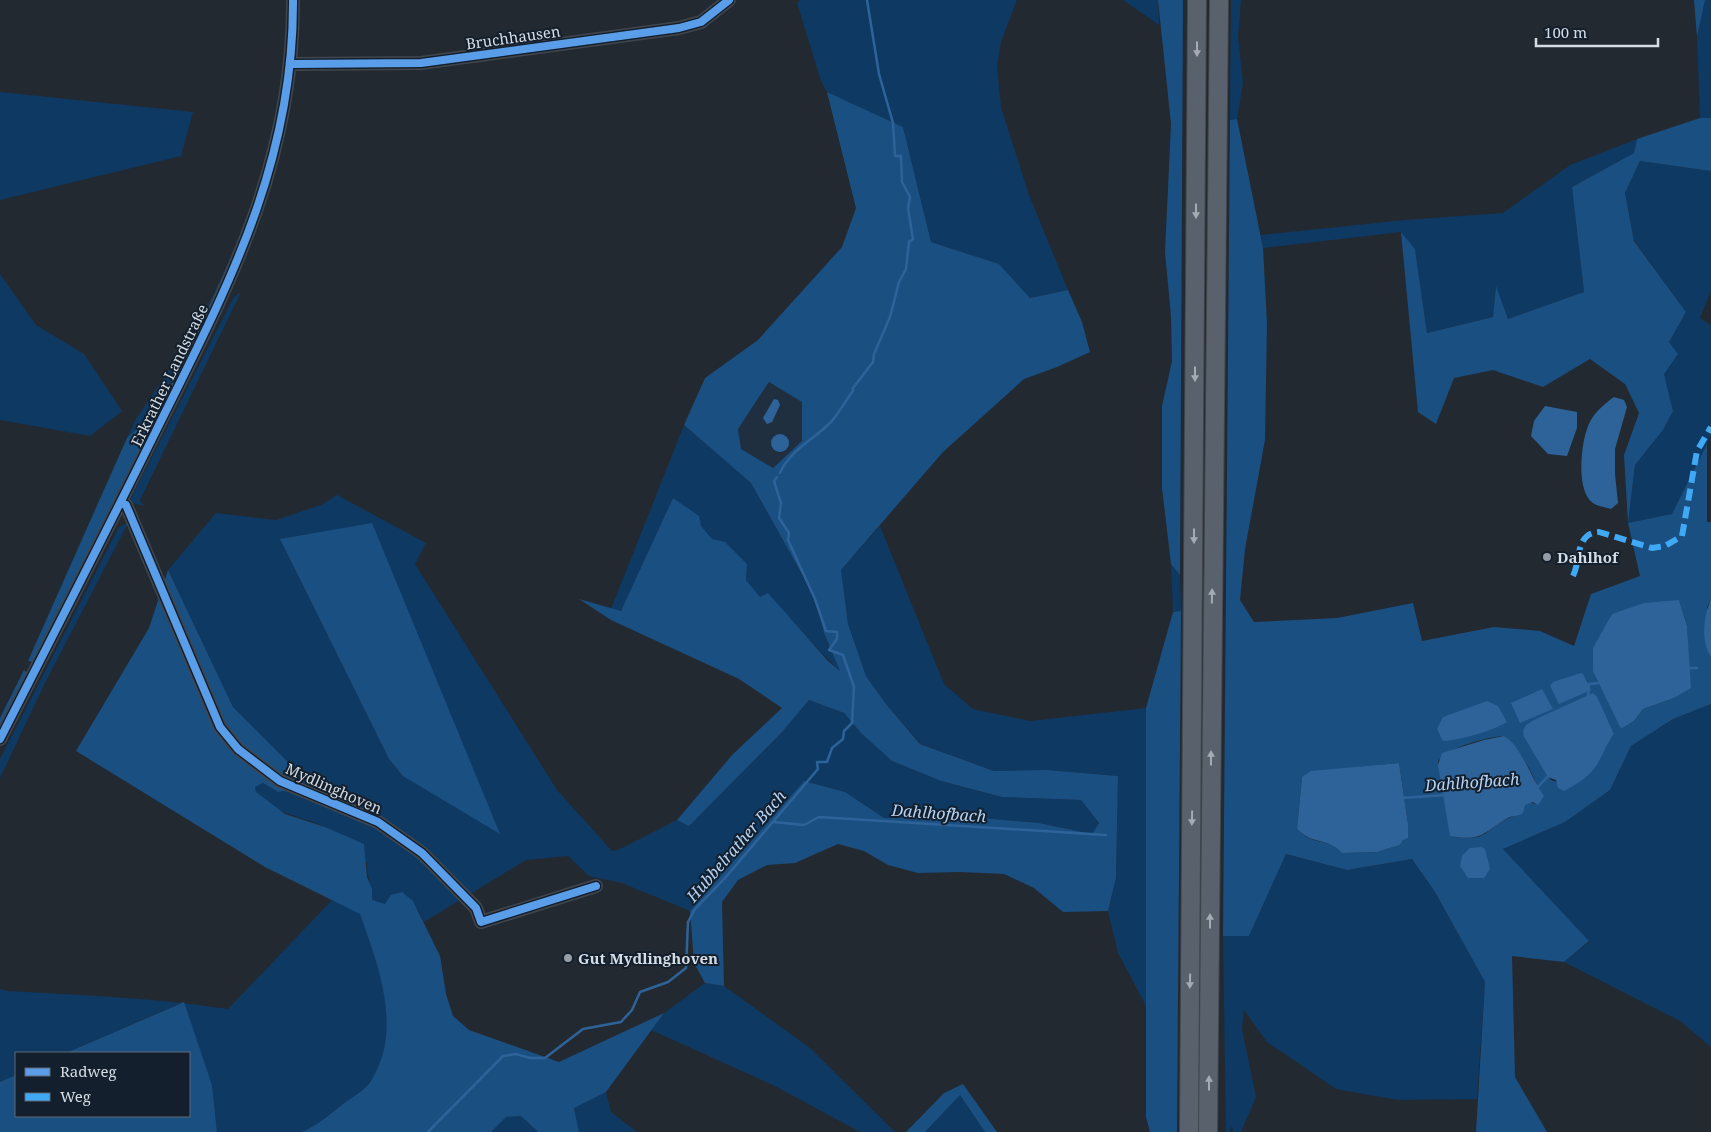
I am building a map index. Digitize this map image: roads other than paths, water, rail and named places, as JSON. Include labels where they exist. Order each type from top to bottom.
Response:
[{"type":"highway","points":[[1189,1132],[1197,0]]},
{"type":"highway","points":[[1208,1132],[1219,0]]},
{"type":"street","name":"Erkrather Landstraße","points":[[0,739],[121,503],[215,314],[242,254],[274,158],[291,64],[293,0]]},
{"type":"street","name":"Bruchhausen","points":[[291,64],[421,63],[679,28],[701,22],[729,0]]},
{"type":"street","name":"Mydlinghoven","points":[[121,503],[126,505],[130,513],[220,727],[238,749],[280,781],[378,822],[422,853],[476,908],[481,922],[596,886]]},
{"type":"water","points":[[1614,397],[1624,400],[1627,407],[1615,449],[1618,503],[1611,509],[1593,503],[1588,497],[1584,489],[1581,468],[1583,446],[1591,419]]},
{"type":"water","points":[[774,399],[778,400],[780,405],[772,422],[767,424],[763,418]]},
{"type":"water","points":[[1545,406],[1577,412],[1577,428],[1567,456],[1548,454],[1531,436],[1534,421]]},
{"type":"water","points":[[776,434],[784,434],[789,439],[787,450],[776,452],[771,447],[771,439]]},
{"type":"water","points":[[1679,600],[1687,626],[1691,688],[1674,698],[1643,709],[1634,721],[1621,729],[1593,671],[1593,648],[1612,614],[1644,603]]},
{"type":"water","points":[[1711,600],[1711,657],[1704,637],[1704,629],[1706,613]]},
{"type":"water","points":[[1581,673],[1591,690],[1559,704],[1550,686],[1553,682]]},
{"type":"water","points":[[1542,689],[1553,709],[1520,723],[1511,703]]},
{"type":"water","points":[[1593,693],[1597,697],[1614,734],[1591,773],[1564,791],[1558,788],[1556,780],[1548,777],[1524,737],[1523,731],[1526,725],[1534,720]]},
{"type":"water","points":[[1487,701],[1498,706],[1507,722],[1493,729],[1458,739],[1443,741],[1437,729],[1443,717]]},
{"type":"water","points":[[1504,736],[1516,747],[1544,796],[1538,805],[1533,802],[1525,805],[1523,813],[1508,818],[1476,837],[1461,838],[1450,836],[1438,765],[1442,753]]},
{"type":"water","points":[[1399,763],[1408,824],[1408,838],[1403,840],[1400,845],[1377,852],[1342,853],[1330,844],[1309,838],[1297,829],[1302,777],[1311,771]]},
{"type":"water","points":[[1481,847],[1485,849],[1490,869],[1484,878],[1468,878],[1460,866],[1462,856],[1470,848]]},
{"type":"waterway","name":"Hubbelrather Bach","points":[[780,473],[790,458],[833,420],[853,391],[853,388],[873,362],[874,354],[890,317],[899,282],[906,269],[909,242],[913,239],[908,208],[910,197],[902,182],[901,156],[895,156],[893,123],[879,74],[867,0]]},
{"type":"waterway","name":"Hubbelrather Bach","points":[[428,1132],[503,1056],[516,1054],[530,1058],[545,1058],[583,1029],[621,1022],[632,1010],[640,992],[668,982],[686,968],[688,922],[695,909],[725,878],[818,769],[817,762],[827,762],[832,748],[843,739],[844,731],[852,723],[854,687],[843,655],[829,650],[837,639],[837,632],[826,631],[815,599],[788,540],[789,533],[779,518],[781,503],[774,481],[777,477]]},
{"type":"waterway","name":"Dahlhofbach","points":[[1687,668],[1697,668]]},
{"type":"waterway","name":"Dahlhofbach","points":[[1588,697],[1589,684],[1600,683]]},
{"type":"waterway","name":"Dahlhofbach","points":[[1536,789],[1549,775]]},
{"type":"waterway","name":"Dahlhofbach","points":[[1401,798],[1446,795]]},
{"type":"waterway","name":"Dahlhofbach","points":[[773,822],[804,825],[819,817],[1106,835]]},
{"type":"place","name":"Dahlhof","points":[[1547,557]]},
{"type":"place","name":"Gut Mydlinghoven","points":[[568,958]]}]
